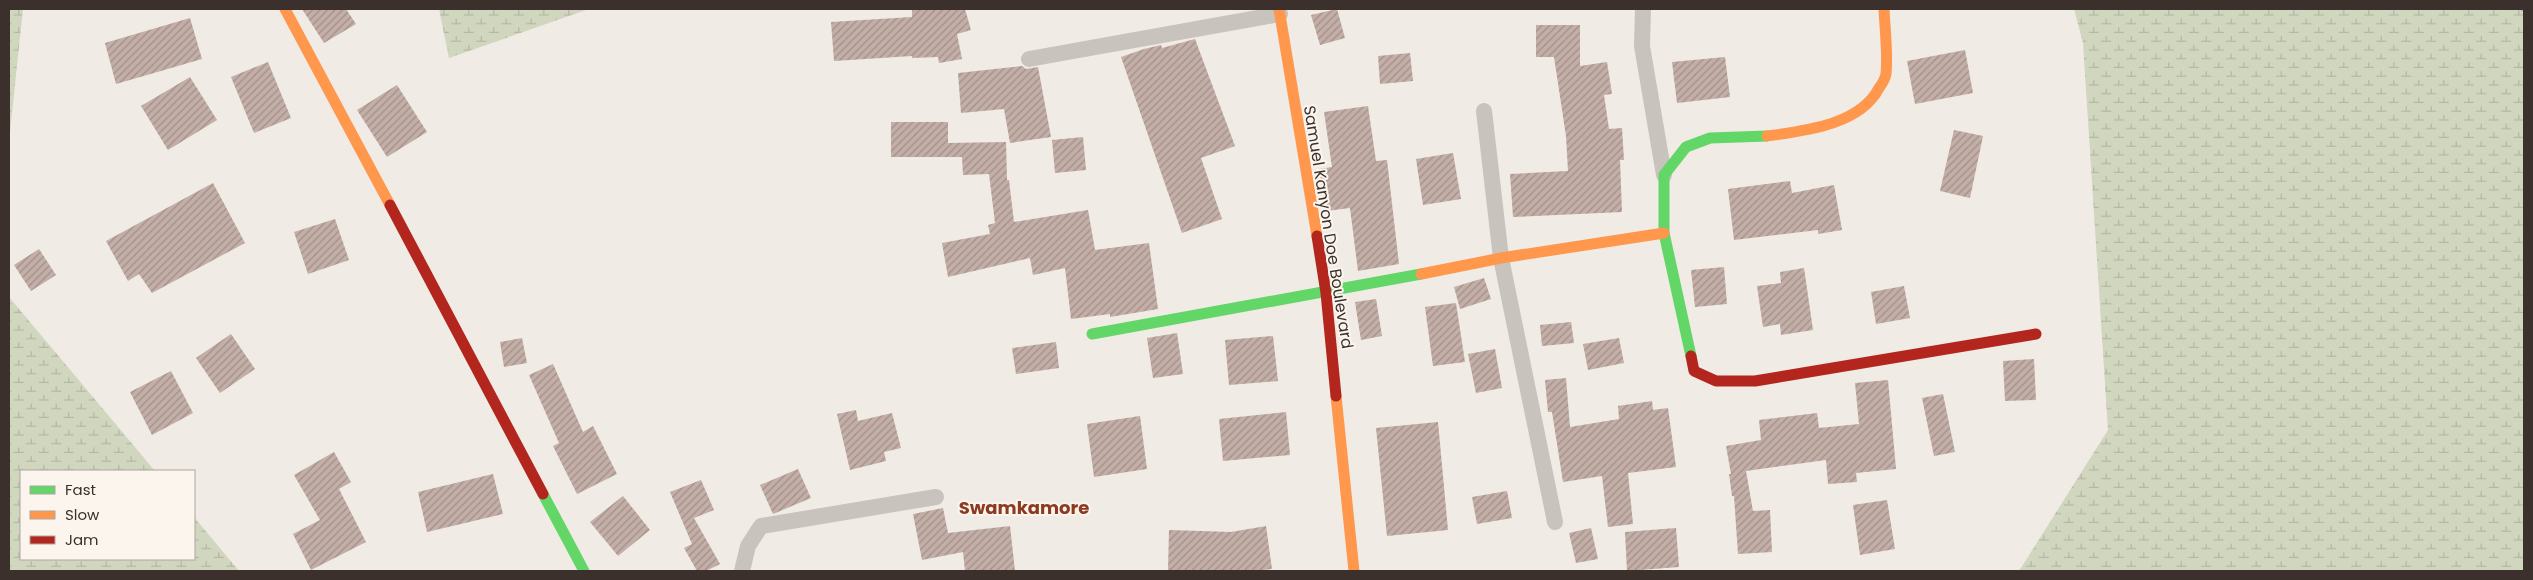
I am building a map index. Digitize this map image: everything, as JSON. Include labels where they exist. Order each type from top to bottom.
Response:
[{"type":"street","points":[[285,9],[584,571]]},
{"type":"street","points":[[1643,9],[1642,46],[1664,175],[1664,233],[1694,371],[1716,381],[1755,381],[2036,334]]},
{"type":"street","points":[[1664,175],[1686,147],[1710,138],[1752,138],[1792,133],[1832,123],[1857,111],[1874,98],[1886,76],[1884,9]]},
{"type":"street","points":[[1029,59],[1279,12]]},
{"type":"street","name":"Samuel Kanyon Doe Boulevard","points":[[1279,12],[1326,293],[1354,571]]},
{"type":"street","points":[[1484,111],[1501,258],[1555,522]]},
{"type":"street","points":[[1092,334],[1326,293],[1501,258],[1664,233]]},
{"type":"street","points":[[742,571],[748,546],[761,526],[936,497]]},
{"type":"green space","points":[[9,9],[23,9],[9,141]]},
{"type":"green space","points":[[439,9],[589,9],[449,58]]},
{"type":"green space","points":[[2074,9],[2524,9],[2524,571],[2019,571],[2108,430],[2083,43]]},
{"type":"green space","points":[[9,297],[154,470],[20,470],[20,560],[195,560],[195,518],[239,571],[9,571]]},
{"type":"building","points":[[302,9],[346,9],[356,24],[324,43]]},
{"type":"building","points":[[912,9],[965,9],[971,30],[957,34],[962,59],[939,63],[938,57],[912,58],[912,56],[834,61],[831,22],[912,17]]},
{"type":"building","points":[[1337,9],[1345,38],[1320,45],[1311,15]]},
{"type":"building","points":[[190,18],[202,59],[116,84],[105,43]]},
{"type":"building","points":[[1536,25],[1580,25],[1580,66],[1607,62],[1612,94],[1604,95],[1609,129],[1622,128],[1624,160],[1620,160],[1622,212],[1513,217],[1510,174],[1568,171],[1566,136],[1554,57],[1536,57]]},
{"type":"building","points":[[1195,39],[1235,146],[1201,158],[1222,219],[1182,233],[1121,57],[1144,49],[1161,45],[1162,48]]},
{"type":"building","points":[[1965,50],[1973,93],[1915,104],[1907,61]]},
{"type":"building","points":[[1410,53],[1413,81],[1380,84],[1378,56]]},
{"type":"building","points":[[1725,57],[1730,97],[1677,103],[1672,62]]},
{"type":"building","points":[[268,62],[291,118],[254,133],[231,77]]},
{"type":"building","points":[[1022,66],[1026,69],[1038,67],[1051,137],[1010,143],[1004,109],[961,113],[958,73]]},
{"type":"building","points":[[190,77],[217,120],[168,150],[141,106]]},
{"type":"building","points":[[397,85],[427,132],[387,157],[357,110]]},
{"type":"building","points":[[1368,106],[1376,161],[1387,160],[1399,264],[1358,271],[1350,208],[1326,211],[1319,169],[1332,167],[1324,112]]},
{"type":"building","points":[[891,122],[948,122],[948,143],[1006,142],[1007,180],[1009,180],[1014,222],[1088,210],[1095,250],[1149,243],[1158,309],[1110,317],[1110,314],[1071,319],[1065,268],[1033,275],[1030,258],[948,277],[942,243],[990,234],[988,225],[995,223],[989,174],[963,175],[962,157],[891,157]]},
{"type":"building","points":[[1954,130],[1983,136],[1970,198],[1940,191]]},
{"type":"building","points":[[1083,137],[1086,170],[1055,173],[1052,140]]},
{"type":"building","points":[[1453,153],[1461,199],[1423,205],[1416,159]]},
{"type":"building","points":[[1790,181],[1792,193],[1834,185],[1842,230],[1818,234],[1818,230],[1734,240],[1728,189]]},
{"type":"building","points":[[213,183],[245,243],[152,293],[139,274],[128,281],[106,241]]},
{"type":"building","points":[[335,219],[349,260],[308,274],[294,232]]},
{"type":"building","points":[[39,249],[56,275],[31,291],[14,265]]},
{"type":"building","points":[[1724,267],[1727,304],[1695,307],[1691,270]]},
{"type":"building","points":[[1804,268],[1813,330],[1781,335],[1780,324],[1763,327],[1757,286],[1781,283],[1780,272]]},
{"type":"building","points":[[1484,278],[1491,299],[1460,309],[1454,287]]},
{"type":"building","points":[[1904,286],[1910,318],[1876,324],[1871,292]]},
{"type":"building","points":[[1376,299],[1382,336],[1361,340],[1355,302]]},
{"type":"building","points":[[1456,303],[1465,362],[1433,366],[1425,307]]},
{"type":"building","points":[[1571,322],[1574,343],[1542,346],[1540,325]]},
{"type":"building","points":[[1177,333],[1183,374],[1153,378],[1147,338]]},
{"type":"building","points":[[231,334],[255,369],[220,393],[196,358]]},
{"type":"building","points":[[1273,336],[1278,381],[1229,385],[1225,340]]},
{"type":"building","points":[[522,338],[527,363],[504,367],[500,342]]},
{"type":"building","points":[[1619,338],[1624,363],[1588,370],[1583,344]]},
{"type":"building","points":[[1056,342],[1059,368],[1016,374],[1012,348]]},
{"type":"building","points":[[1495,349],[1502,388],[1476,393],[1468,354]]},
{"type":"building","points":[[2034,359],[2036,400],[2005,401],[2003,361]]},
{"type":"building","points":[[553,364],[583,432],[593,426],[617,474],[577,494],[553,446],[559,443],[529,375]]},
{"type":"building","points":[[171,371],[193,413],[152,435],[130,392]]},
{"type":"building","points":[[1566,378],[1570,427],[1619,419],[1618,406],[1652,401],[1653,410],[1668,408],[1676,467],[1628,473],[1633,524],[1608,527],[1602,476],[1563,482],[1552,412],[1548,412],[1545,380]]},
{"type":"building","points":[[1888,380],[1896,469],[1856,473],[1857,482],[1828,484],[1826,460],[1746,471],[1753,511],[1770,510],[1772,552],[1738,554],[1734,496],[1732,496],[1729,474],[1731,474],[1726,446],[1761,440],[1759,420],[1817,413],[1819,428],[1859,424],[1855,383]]},
{"type":"building","points":[[1943,394],[1955,452],[1934,456],[1922,398]]},
{"type":"building","points":[[856,410],[858,421],[892,413],[901,448],[884,452],[886,461],[850,470],[837,414]]},
{"type":"building","points":[[1286,412],[1290,455],[1223,461],[1219,419]]},
{"type":"building","points":[[1140,416],[1147,469],[1094,477],[1087,424]]},
{"type":"building","points":[[1438,422],[1448,530],[1387,536],[1376,428]]},
{"type":"building","points":[[334,452],[351,482],[339,489],[366,542],[311,570],[293,534],[320,520],[294,475]]},
{"type":"building","points":[[798,469],[811,498],[773,514],[760,485]]},
{"type":"building","points":[[493,474],[503,514],[427,532],[418,492]]},
{"type":"building","points":[[701,480],[714,510],[694,518],[720,564],[706,571],[697,571],[684,548],[692,544],[670,492]]},
{"type":"building","points":[[1507,491],[1512,518],[1477,524],[1472,497]]},
{"type":"building","points":[[623,496],[650,530],[618,556],[590,522]]},
{"type":"building","points":[[1887,500],[1895,549],[1860,555],[1853,505]]},
{"type":"building","points":[[943,508],[948,533],[1010,526],[1015,571],[965,571],[963,552],[922,560],[913,514]]},
{"type":"building","points":[[1266,526],[1272,569],[1255,571],[1168,570],[1169,530],[1231,532]]},
{"type":"building","points":[[1591,528],[1598,559],[1576,563],[1569,533]]},
{"type":"building","points":[[1676,528],[1679,567],[1627,571],[1625,532]]},
{"type":"traffic: fast","points":[[1691,356],[1664,233],[1664,175],[1686,147],[1710,138],[1767,136]]},
{"type":"traffic: fast","points":[[1092,334],[1421,274]]},
{"type":"traffic: fast","points":[[543,494],[584,571]]},
{"type":"traffic: slow","points":[[285,9],[390,205]]},
{"type":"traffic: slow","points":[[1279,9],[1317,236]]},
{"type":"traffic: slow","points":[[1767,136],[1797,132],[1830,124],[1859,110],[1870,100],[1886,74],[1887,50],[1884,9]]},
{"type":"traffic: slow","points":[[1421,274],[1501,258],[1664,233]]},
{"type":"traffic: slow","points":[[1336,396],[1354,571]]},
{"type":"traffic: jam","points":[[390,205],[543,494]]},
{"type":"traffic: jam","points":[[1317,236],[1326,293],[1336,396]]},
{"type":"traffic: jam","points":[[1691,356],[1694,371],[1716,381],[1755,381],[2036,334]]},
{"type":"district","name":"Swamkamore","points":[[1024,508]]}]
